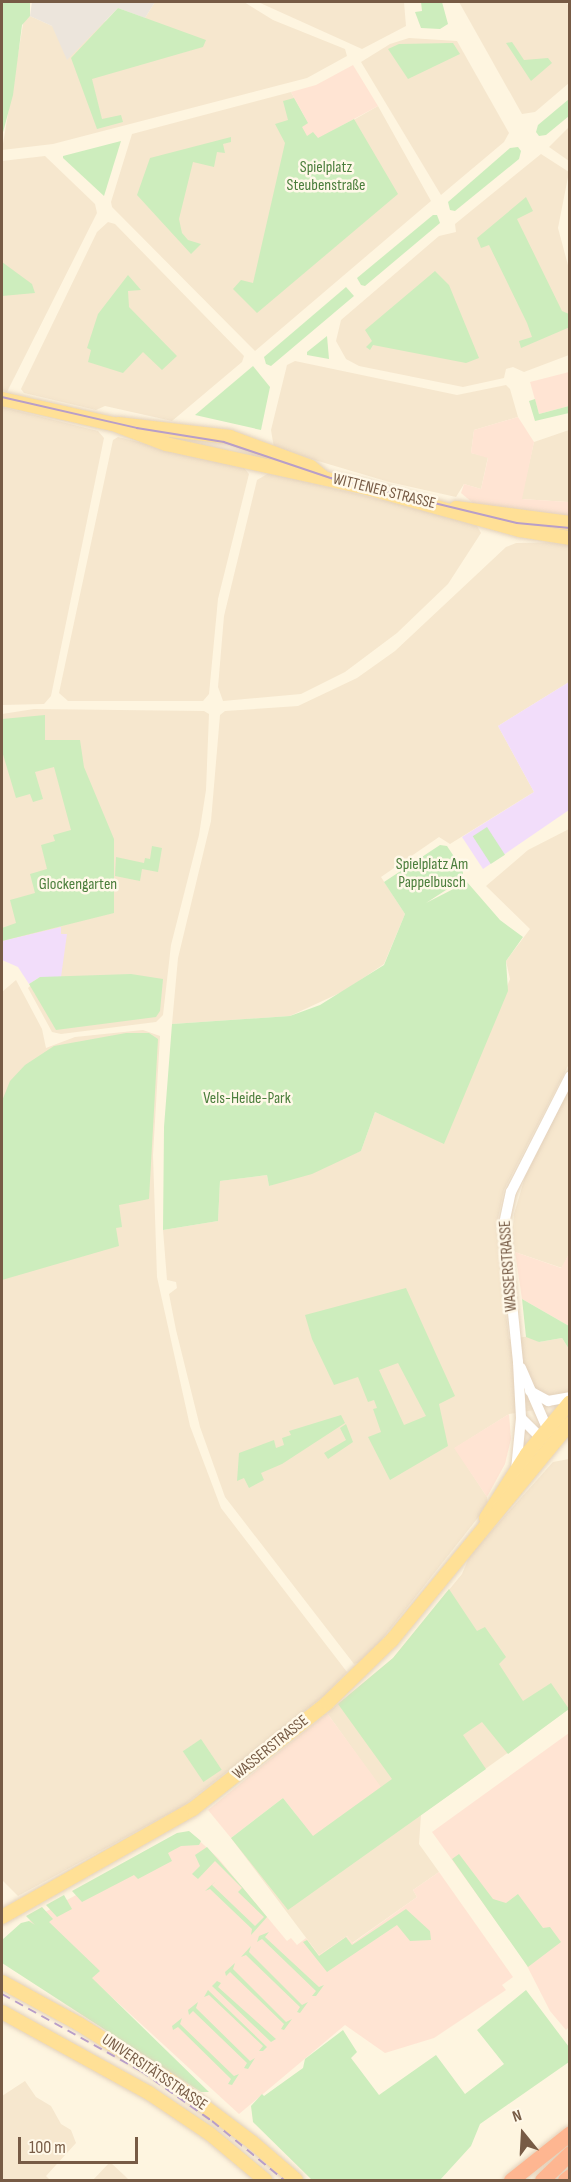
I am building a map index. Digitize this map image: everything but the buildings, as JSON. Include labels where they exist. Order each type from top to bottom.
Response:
[{"type":"highway","points":[[512,2181],[570,2133]]},
{"type":"highway","points":[[542,2181],[570,2153]]},
{"type":"highway","points":[[565,2181],[570,2176]]},
{"type":"main road","name":"WITTENER STRASSE","points":[[2,399],[113,424],[212,433],[262,448],[311,467],[323,477]]},
{"type":"main road","name":"WITTENER STRASSE","points":[[113,424],[146,439],[178,447],[256,466],[323,477],[445,507],[520,530],[570,538]]},
{"type":"main road","points":[[175,429],[178,447]]},
{"type":"main road","points":[[256,466],[262,448]]},
{"type":"main road","name":"WITTENER STRASSE","points":[[445,507],[570,523]]},
{"type":"main road","points":[[557,1440],[543,1433],[570,1402]]},
{"type":"main road","name":"WASSERSTRASSE","points":[[479,1531],[496,1516],[570,1423]]},
{"type":"main road","name":"WASSERSTRASSE","points":[[2,1915],[193,1809],[327,1703],[392,1640],[479,1531],[516,1470],[543,1433]]},
{"type":"main road","name":"UNIVERSITÄTSSTRASSE","points":[[2,1982],[79,2024],[172,2082],[245,2137],[296,2181]]},
{"type":"main road","name":"UNIVERSITÄTSSTRASSE","points":[[2,2012],[149,2093],[210,2134],[265,2181]]},
{"type":"street","name":"WASSERSTRASSE","points":[[516,1470],[521,1418],[518,1362],[506,1265],[506,1211],[511,1192],[570,1076]]},
{"type":"street","name":"WASSERSTRASSE","points":[[518,1362],[543,1433]]},
{"type":"street","points":[[530,1391],[548,1401],[570,1397]]},
{"type":"street","points":[[521,1418],[543,1433]]},
{"type":"shaded area","points":[[32,2],[155,2],[145,18],[118,8],[67,60],[52,26],[30,16]]},
{"type":"shaded area","points":[[155,2],[244,2],[273,20],[345,49],[347,56],[307,78],[53,144],[2,150],[24,18],[30,16],[52,26],[145,18]]},
{"type":"shaded area","points":[[258,2],[404,2],[406,26],[362,49]]},
{"type":"shaded area","points":[[459,2],[566,2],[570,8],[569,83],[535,112],[522,114]]},
{"type":"shaded area","points":[[409,38],[457,41],[509,133],[504,142],[441,195],[361,62],[390,44]]},
{"type":"shaded area","points":[[353,65],[378,106],[317,139],[307,136],[302,127],[308,123],[291,92],[316,85]]},
{"type":"shaded area","points":[[291,92],[308,123],[336,130],[378,106],[431,201],[255,351],[112,207],[111,202],[132,134]]},
{"type":"shaded area","points":[[569,127],[569,161],[549,147]]},
{"type":"shaded area","points":[[541,154],[569,172],[558,228],[569,269],[569,355],[524,372],[513,367],[506,369],[504,378],[463,387],[359,366],[346,359],[336,341],[341,320],[439,236],[456,232],[455,224]]},
{"type":"shaded area","points":[[45,156],[95,204],[97,213],[7,392],[2,390],[2,161]]},
{"type":"shaded area","points":[[108,222],[115,224],[244,356],[242,362],[172,421],[105,406],[96,410],[24,393],[21,389],[97,232]]},
{"type":"shaded area","points":[[295,361],[457,395],[506,385],[510,389],[518,417],[474,430],[471,453],[488,457],[481,489],[464,484],[456,497],[389,482],[274,448],[271,430],[287,365]]},
{"type":"shaded area","points":[[569,372],[569,406],[539,414],[530,382]]},
{"type":"shaded area","points":[[2,407],[98,431],[104,438],[51,696],[44,704],[2,705]]},
{"type":"shaded area","points":[[518,417],[534,442],[522,499],[569,502],[569,519],[474,504],[461,493],[464,484],[481,489],[488,458],[471,453],[474,430]]},
{"type":"shaded area","points":[[569,430],[569,502],[521,499],[534,442]]},
{"type":"shaded area","points":[[118,437],[244,468],[249,474],[218,599],[209,694],[203,701],[68,701],[59,693],[113,440]]},
{"type":"shaded area","points":[[269,473],[475,522],[481,533],[448,584],[397,633],[345,672],[301,694],[223,701],[218,687],[224,616],[257,480]]},
{"type":"shaded area","points":[[569,542],[569,682],[498,726],[534,792],[450,844],[439,837],[381,877],[405,914],[384,964],[344,991],[290,1016],[172,1024],[178,958],[211,821],[220,715],[225,711],[298,706],[357,678],[395,651],[506,547],[516,543]]},
{"type":"shaded area","points":[[569,682],[569,810],[483,869],[462,837],[534,792],[498,726]]},
{"type":"shaded area","points":[[34,709],[204,711],[209,714],[206,790],[199,835],[171,945],[163,1015],[156,1022],[61,1034],[52,1032],[28,988],[40,977],[61,935],[61,928],[2,941],[2,714]]},
{"type":"shaded area","points":[[569,829],[569,1064],[504,1190],[496,1227],[509,1339],[531,1336],[539,1342],[562,1338],[569,1349],[569,1393],[541,1409],[509,1414],[455,1448],[487,1497],[488,1505],[379,1643],[361,1662],[354,1664],[225,1497],[200,1427],[176,1330],[169,1294],[177,1288],[176,1282],[167,1280],[163,1230],[218,1221],[220,1181],[267,1175],[269,1186],[361,1151],[375,1112],[444,1143],[510,979],[506,961],[530,929],[486,886],[528,850]]},
{"type":"shaded area","points":[[61,927],[61,934],[67,934],[61,977],[40,977],[29,984],[18,967],[2,960],[2,941]]},
{"type":"shaded area","points":[[16,980],[42,1029],[46,1048],[75,1037],[143,1030],[160,1036],[153,1155],[157,1277],[190,1426],[221,1508],[347,1672],[325,1695],[183,1806],[18,1896],[2,1880],[2,992]]},
{"type":"shaded area","points":[[569,1088],[569,1254],[562,1268],[515,1252],[512,1239],[514,1214],[525,1177]]},
{"type":"shaded area","points":[[515,1252],[561,1268],[569,1254],[569,1326],[522,1299]]},
{"type":"shaded area","points":[[509,1414],[511,1439],[505,1464],[487,1497],[454,1448]]},
{"type":"shaded area","points":[[569,1459],[569,1709],[421,1815],[419,1844],[439,1872],[413,1890],[417,1897],[352,1943],[347,1936],[319,1955],[231,1838],[380,1787],[327,1713],[393,1658],[462,1574],[470,1555],[553,1462]]},
{"type":"shaded area","points":[[327,1713],[381,1787],[313,1836],[283,1798],[231,1838],[208,1810]]},
{"type":"shaded area","points":[[569,1733],[570,2026],[566,2030],[550,2011],[524,1960],[432,1832]]},
{"type":"shaded area","points":[[190,1832],[218,1858],[287,1941],[291,1938],[297,1945],[306,1938],[319,1955],[347,1936],[353,1943],[417,1897],[413,1890],[439,1872],[513,1977],[502,1985],[506,1990],[434,2038],[385,2053],[345,2025],[239,2114],[29,1921]]},
{"type":"shaded area","points":[[25,2081],[36,2097],[51,2106],[61,2124],[71,2130],[76,2143],[46,2176],[50,2180],[2,2180],[2,2096]]},
{"type":"shaded area","points":[[110,2162],[125,2176],[129,2180],[93,2180]]},
{"type":"green space","points":[[2,2],[30,2],[30,16],[22,25],[13,95],[2,136]]},
{"type":"green space","points":[[421,2],[442,2],[448,24],[440,29],[421,28],[415,12],[422,11]]},
{"type":"green space","points":[[118,8],[206,40],[203,47],[92,79],[102,119],[121,115],[123,122],[97,129],[71,58]]},
{"type":"green space","points":[[512,42],[524,60],[548,58],[552,63],[531,81],[506,43]]},
{"type":"green space","points":[[453,43],[460,54],[408,79],[388,49],[399,44]]},
{"type":"green space","name":"Spielplatz Steubenstraße","points":[[294,98],[308,123],[302,127],[307,136],[313,132],[318,138],[354,119],[398,194],[257,313],[233,289],[241,280],[253,283],[285,143],[275,124],[288,120],[283,101]]},
{"type":"green space","points":[[569,99],[569,116],[546,135],[539,136],[536,132],[538,125]]},
{"type":"green space","points":[[231,137],[231,142],[223,144],[225,153],[217,152],[214,167],[193,162],[179,219],[182,233],[188,240],[201,244],[191,254],[137,195],[150,158]]},
{"type":"green space","points":[[121,141],[104,196],[63,158],[63,156]]},
{"type":"green space","points":[[518,147],[521,151],[519,159],[455,211],[450,210],[448,202],[510,148]]},
{"type":"green space","points":[[526,197],[533,211],[517,219],[562,311],[569,314],[570,327],[521,348],[519,341],[532,337],[527,323],[489,245],[481,248],[477,238]]},
{"type":"green space","points":[[433,215],[437,215],[440,223],[365,286],[361,285],[357,278]]},
{"type":"green space","points":[[2,262],[32,284],[35,293],[2,296]]},
{"type":"green space","points":[[435,271],[449,285],[479,358],[466,363],[373,345],[370,350],[366,347],[372,341],[365,330]]},
{"type":"green space","points":[[128,275],[141,290],[128,291],[129,307],[177,356],[162,370],[143,352],[123,373],[88,362],[91,350],[87,348],[98,314]]},
{"type":"green space","points":[[346,287],[354,296],[271,366],[266,364],[264,357]]},
{"type":"green space","points":[[327,336],[329,359],[307,355],[307,352]]},
{"type":"green space","points":[[253,366],[270,387],[261,430],[195,415]]},
{"type":"green space","points":[[535,399],[539,414],[569,406],[569,413],[535,421],[529,401]]},
{"type":"green space","name":"Glockengarten","points":[[45,715],[45,740],[80,740],[84,767],[114,839],[114,913],[2,941],[2,928],[16,923],[10,900],[35,893],[30,874],[47,869],[41,845],[55,841],[53,835],[71,830],[54,767],[35,772],[43,799],[33,802],[30,794],[16,798],[2,751],[2,719]]},
{"type":"green space","points":[[487,827],[505,855],[491,864],[473,836]]},
{"type":"green space","points":[[440,845],[447,846],[463,870],[463,879],[426,903],[467,882],[500,920],[523,937],[506,961],[508,991],[444,1144],[375,1112],[361,1151],[312,1174],[269,1186],[267,1175],[220,1181],[218,1221],[163,1230],[164,1127],[172,1024],[290,1016],[320,1005],[384,965],[405,914],[384,882]]},
{"type":"green space","points":[[152,846],[162,848],[158,872],[142,869],[140,881],[115,876],[116,857],[144,863],[145,858],[150,859]]},
{"type":"green space","points":[[131,974],[163,979],[160,1011],[156,1017],[56,1030],[29,984],[40,977]]},
{"type":"green space","points":[[126,1033],[149,1033],[158,1039],[149,1199],[119,1205],[122,1227],[116,1228],[119,1246],[2,1280],[2,1101],[10,1081],[25,1065],[54,1046]]},
{"type":"green space","points":[[406,1288],[455,1396],[439,1404],[448,1446],[390,1480],[368,1437],[381,1432],[373,1409],[377,1408],[374,1400],[368,1402],[358,1377],[334,1385],[312,1339],[305,1315]],"holes":[[[398,1363],[426,1416],[404,1425],[379,1370]]]},
{"type":"green space","points":[[522,1299],[569,1326],[569,1349],[562,1338],[539,1342],[526,1337]]},
{"type":"green space","points":[[341,1415],[345,1423],[282,1464],[261,1473],[264,1480],[249,1488],[244,1478],[237,1481],[239,1453],[274,1440],[276,1448],[284,1445],[282,1438],[291,1435],[289,1431]]},
{"type":"green space","points":[[346,1424],[353,1442],[328,1459],[324,1453],[346,1440],[340,1428]]},
{"type":"green space","points":[[449,1589],[477,1631],[485,1627],[506,1657],[499,1664],[523,1701],[551,1683],[569,1709],[508,1754],[482,1722],[463,1735],[486,1769],[288,1910],[231,1838],[283,1798],[313,1836],[392,1779],[338,1704],[393,1658]]},
{"type":"green space","points":[[201,1739],[222,1770],[203,1782],[183,1751]]},
{"type":"green space","points":[[189,1831],[201,1841],[199,1845],[181,1846],[168,1853],[172,1861],[138,1879],[134,1875],[82,1902],[72,1891],[177,1833]]},
{"type":"green space","points":[[207,1847],[267,1917],[251,1935],[252,1929],[210,1889],[205,1891],[216,1881],[212,1885],[255,1926],[264,1917],[238,1892],[242,1888],[215,1861],[198,1879],[192,1874],[200,1866],[195,1855]]},
{"type":"green space","points":[[459,1854],[493,1899],[506,1903],[518,1894],[543,1928],[550,1927],[561,1942],[528,1967],[452,1859]]},
{"type":"green space","points":[[64,1895],[72,1909],[57,1917],[46,1905]]},
{"type":"green space","points":[[42,1907],[53,1919],[49,1922],[100,1971],[92,1978],[209,2092],[201,2092],[2,1963],[2,1940],[21,1923],[29,1921],[35,1925],[26,1916]]},
{"type":"green space","points":[[406,1909],[430,1931],[431,1940],[410,1941],[397,1925],[327,1972],[303,1942],[307,1940],[319,1956],[346,1937],[352,1945]]},
{"type":"green space","points":[[269,1932],[265,1937],[319,1987],[324,1985],[316,1996],[312,1996],[316,1991],[262,1939],[257,1942],[259,1936]]},
{"type":"green space","points":[[251,1946],[249,1952],[302,2005],[308,2002],[300,2013],[297,2012],[300,2007],[246,1955],[241,1957]]},
{"type":"green space","points":[[235,1963],[233,1969],[286,2022],[292,2019],[284,2030],[281,2029],[284,2024],[230,1972],[226,1976],[225,1972]]},
{"type":"green space","points":[[217,1981],[221,1983],[218,1987],[276,2039],[271,2042],[212,1986]]},
{"type":"green space","points":[[208,1990],[267,2047],[263,2051],[259,2051],[263,2046],[209,1995],[204,1997]]},
{"type":"green space","points":[[526,1990],[569,2047],[569,2062],[480,2124],[471,2146],[440,2180],[312,2180],[253,2122],[251,2106],[262,2094],[264,2096],[303,2068],[305,2059],[343,2030],[357,2052],[351,2058],[379,2095],[436,2055],[465,2094],[504,2064],[477,2030]]},
{"type":"green space","points":[[198,2002],[196,2008],[250,2061],[255,2058],[248,2069],[244,2068],[247,2063],[193,2011],[189,2015],[188,2010]]},
{"type":"green space","points":[[182,2018],[180,2024],[234,2076],[239,2074],[232,2085],[228,2084],[231,2079],[178,2027],[173,2030],[172,2026]]},
{"type":"tram line","points":[[2,397],[137,428],[224,442],[331,478],[517,523],[570,528]]},
{"type":"railway","points":[[2,1994],[141,2071],[212,2121],[284,2180]]},
{"type":"park label","name":"Spielplatz Am Pappelbusch","points":[[432,874]]},
{"type":"park label","name":"Vels-Heide-Park","points":[[247,1099]]}]
